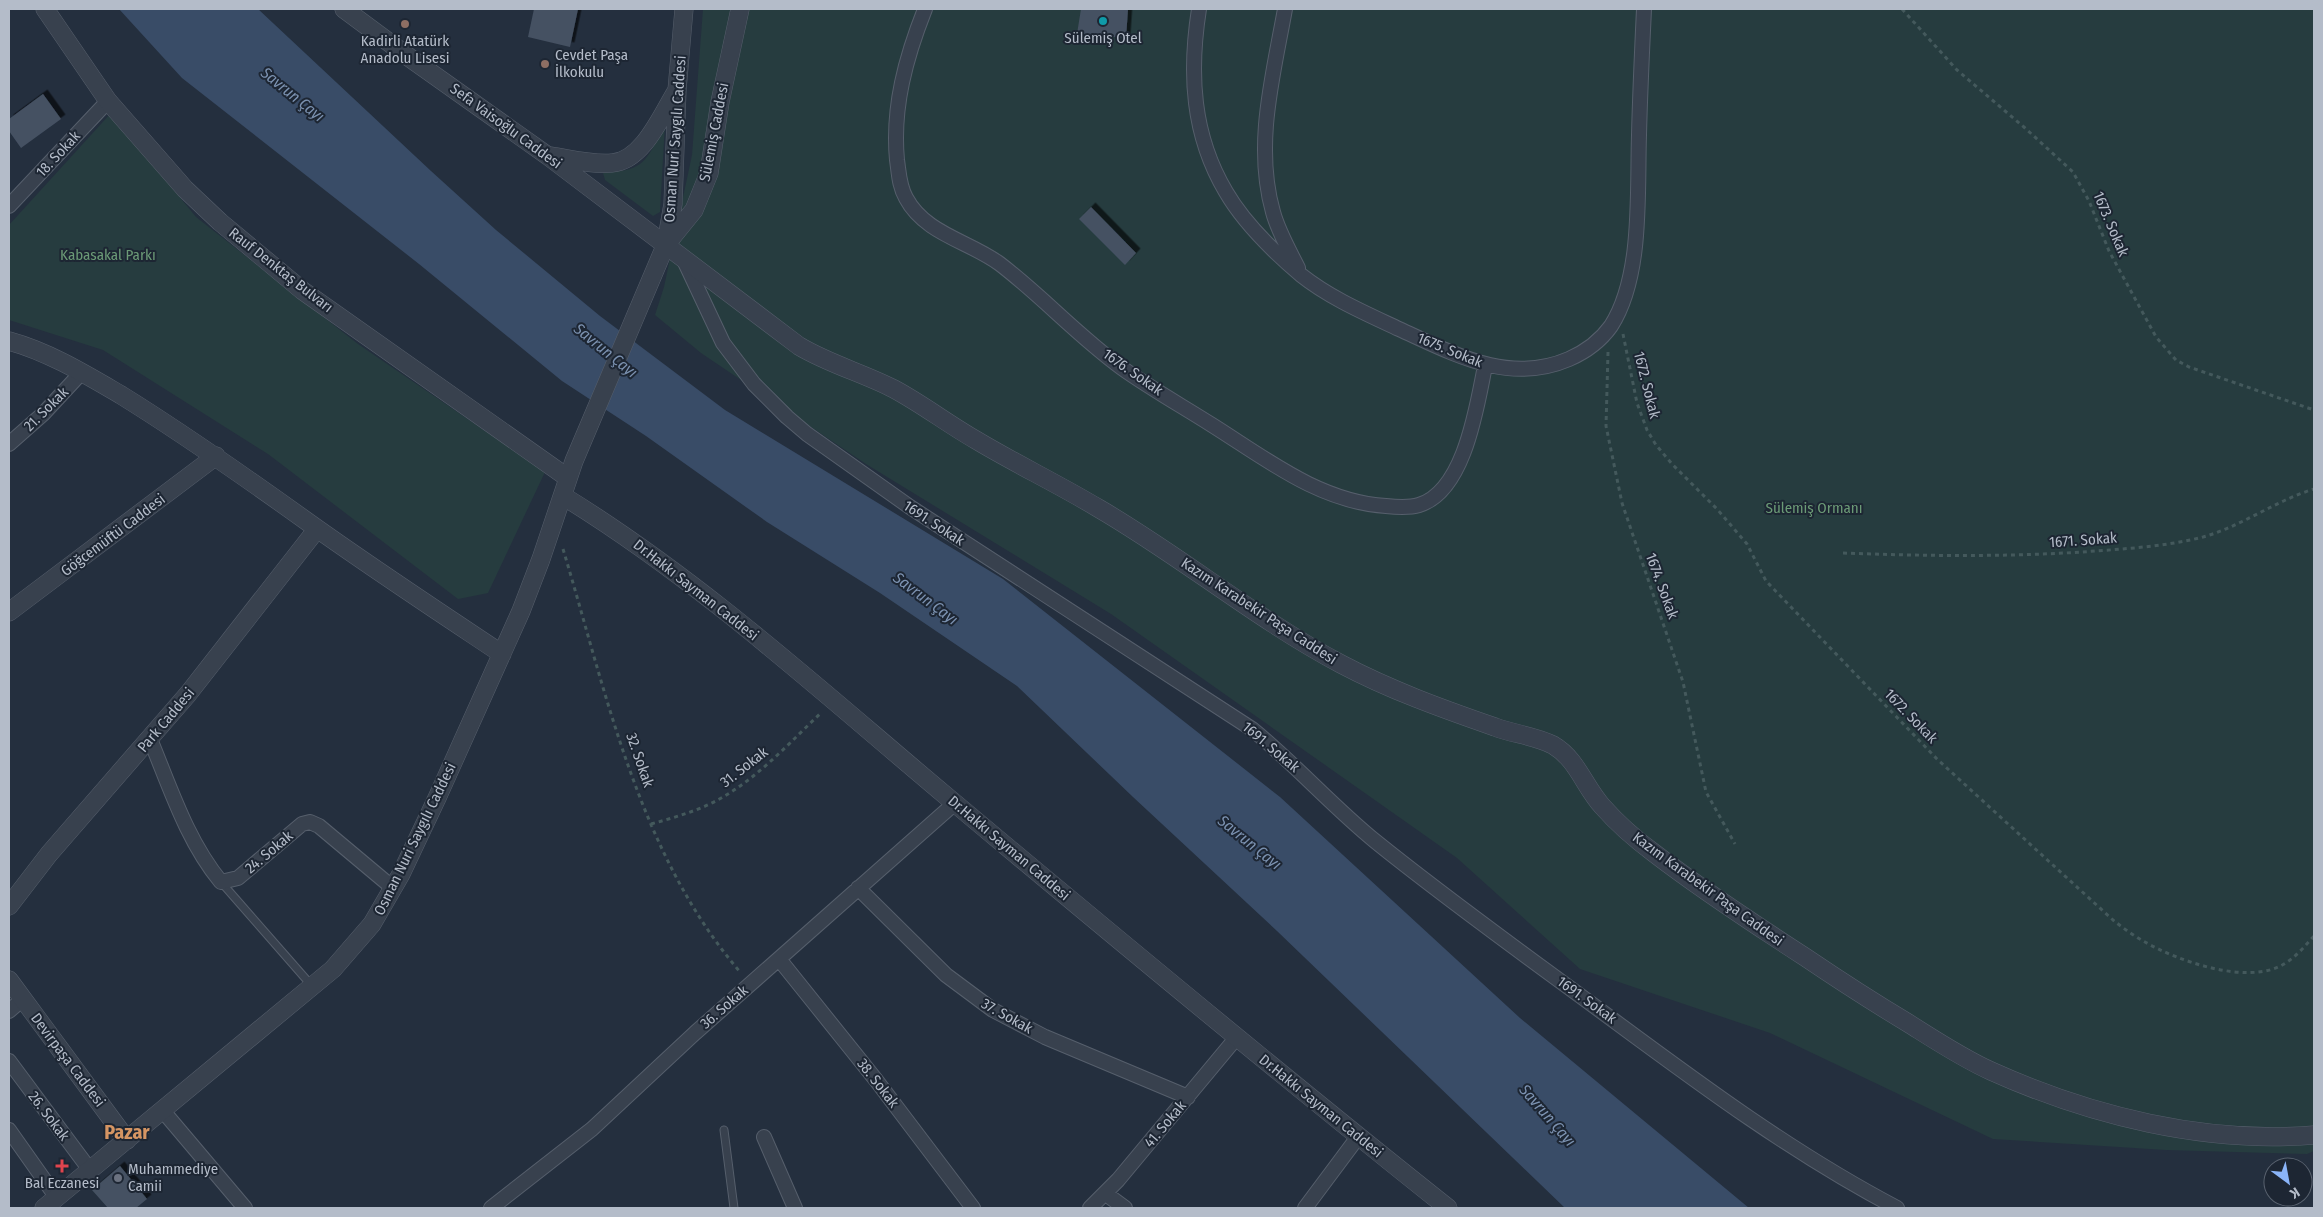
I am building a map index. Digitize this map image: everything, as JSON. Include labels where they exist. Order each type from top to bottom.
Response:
[{"type":"street","name":"Rauf Denktaş Bulvarı","points":[[45,9],[108,101],[185,189],[255,253],[303,290],[568,478]]},
{"type":"street","name":"Sefa Vaisoğlu Caddesi","points":[[344,9],[548,156],[666,244]]},
{"type":"street","name":"Osman Nuri Saygılı Caddesi","points":[[50,1203],[312,986],[354,947],[372,924],[393,888],[437,798],[524,603],[574,461],[655,266],[666,244],[673,204],[677,90],[684,9]]},
{"type":"street","name":"Sülemiş Caddesi","points":[[666,244],[694,210],[709,173],[720,102],[740,9]]},
{"type":"street","name":"1676. Sokak","points":[[926,9],[913,40],[903,74],[898,102],[896,145],[900,181],[905,196],[925,221],[942,233],[968,244],[1002,265],[1128,372],[1293,476],[1328,494],[1353,502],[1399,507],[1419,505],[1440,491],[1450,479],[1467,443],[1476,414],[1485,366]]},
{"type":"street","name":"1675. Sokak","points":[[1199,9],[1194,47],[1193,88],[1197,116],[1205,145],[1227,193],[1258,232],[1302,275],[1318,287],[1365,313],[1462,358],[1485,366],[1521,370],[1555,365],[1590,346],[1610,327],[1618,312],[1631,271],[1634,247],[1638,198],[1644,9]]},
{"type":"street","points":[[1285,9],[1265,128],[1265,170],[1273,214],[1302,275]]},
{"type":"street","points":[[548,156],[613,163],[629,158],[641,147],[677,90]]},
{"type":"street","name":"18. Sokak","points":[[9,206],[108,101]]},
{"type":"street","name":"Kazım Karabekir Paşa Caddesi","points":[[666,244],[799,346],[830,362],[894,389],[1007,459],[1100,509],[1184,562],[1266,619],[1336,661],[1365,676],[1446,710],[1502,730],[1549,743],[1564,753],[1575,764],[1598,803],[1652,852],[1757,926],[1845,984],[1989,1070],[2086,1107],[2143,1121],[2199,1131],[2246,1136],[2282,1137],[2314,1135]]},
{"type":"street","name":"1691. Sokak","points":[[683,258],[723,343],[754,384],[786,417],[807,434],[910,507],[1252,729],[1280,752],[1375,840],[1546,970],[1752,1120],[1809,1157],[1898,1208]]},
{"type":"street","points":[[9,342],[46,355],[82,372],[216,456],[317,529],[502,654]]},
{"type":"street","name":"21. Sokak","points":[[9,444],[43,414],[82,372]]},
{"type":"street","name":"Göğcemüftü Caddesi","points":[[9,612],[216,456]]},
{"type":"street","name":"Dr.Hakkı Sayman Caddesi","points":[[563,496],[606,522],[719,604],[1237,1037],[1358,1137],[1448,1208]]},
{"type":"street","name":"Park Caddesi","points":[[9,906],[49,854],[150,739],[317,529]]},
{"type":"street","points":[[150,739],[191,834],[221,882]]},
{"type":"street","name":"36. Sokak","points":[[491,1208],[592,1129],[750,984],[955,803]]},
{"type":"street","name":"24. Sokak","points":[[221,882],[238,878],[295,830],[310,822],[319,826],[393,888]]},
{"type":"street","name":"37. Sokak","points":[[858,888],[946,975],[993,1010],[1045,1037],[1188,1097]]},
{"type":"street","name":"38. Sokak","points":[[779,959],[882,1088],[973,1208]]},
{"type":"street","name":"Devirpaşa Caddesi","points":[[9,980],[127,1140]]},
{"type":"street","points":[[9,1011],[23,999]]},
{"type":"street","name":"41. Sokak","points":[[1090,1208],[1106,1194],[1237,1037]]},
{"type":"street","name":"26. Sokak","points":[[9,1061],[90,1170]]},
{"type":"street","points":[[163,1111],[245,1208]]},
{"type":"street","points":[[9,1130],[50,1203]]},
{"type":"street","points":[[764,1137],[795,1208]]},
{"type":"street","points":[[1305,1208],[1358,1137]]},
{"type":"street","points":[[1106,1194],[1126,1208]]},
{"type":"lane","points":[[221,882],[312,986]]},
{"type":"lane","points":[[724,1130],[734,1208]]},
{"type":"path","name":"1673. Sokak","points":[[1902,9],[1957,70],[2026,128],[2073,172],[2089,201],[2108,251],[2156,338],[2165,350],[2189,367],[2314,410]]},
{"type":"path","name":"1672. Sokak","points":[[1618,312],[1638,403],[1647,430],[1672,464],[1717,509],[1747,544],[1766,581],[1937,759],[2113,920],[2144,942],[2182,959],[2245,973],[2268,970],[2283,965],[2297,954],[2314,936]]},
{"type":"path","name":"1674. Sokak","points":[[1610,327],[1606,426],[1622,503],[1683,682],[1706,792],[1734,844]]},
{"type":"path","name":"1671. Sokak","points":[[1842,553],[1928,556],[2017,556],[2107,550],[2174,542],[2212,534],[2314,489]]},
{"type":"path","name":"32. Sokak","points":[[563,548],[618,734],[674,877],[703,926],[750,984]]},
{"type":"path","name":"31. Sokak","points":[[652,824],[695,811],[723,797],[769,763],[833,701]]},
{"type":"green space","name":"Sülemiş Ormanı","points":[[703,9],[2314,9],[2314,1151],[2307,1154],[2166,1150],[1993,1139],[1770,1033],[1580,969],[1457,858],[1111,614],[866,464],[701,353],[655,315],[664,287],[692,155]]},
{"type":"green space","name":"Kabasakal Parkı","points":[[111,113],[196,217],[358,344],[545,472],[488,593],[458,599],[268,454],[103,350],[9,320],[9,225]]},
{"type":"green space","points":[[665,123],[660,212],[653,216],[605,180],[603,173],[626,170],[640,164],[650,152]]},
{"type":"water","name":"Savrun Çayı","points":[[119,9],[258,9],[496,230],[600,316],[725,410],[1003,579],[1280,797],[1520,1018],[1749,1208],[1565,1208],[1277,931],[1017,686],[880,593],[767,522],[646,436],[562,381],[419,264],[182,78]]},
{"type":"building","points":[[534,9],[578,9],[570,47],[528,37]]},
{"type":"building","name":"Sülemiş Otel","points":[[1081,9],[1128,9],[1126,38],[1077,34]]},
{"type":"building","points":[[43,94],[61,119],[21,148],[9,131],[9,119]]},
{"type":"building","points":[[1091,207],[1136,253],[1125,265],[1079,219]]},
{"type":"building","name":"Muhammediye Camii","points":[[120,1166],[147,1199],[136,1208],[108,1208],[92,1190]]},
{"type":"place","name":"Sülemiş Otel","points":[[1103,21]]},
{"type":"place","name":"Kadirli Atatürk Anadolu Lisesi","points":[[405,24]]},
{"type":"place","name":"Cevdet Paşa İlkokulu","points":[[545,64]]},
{"type":"place","name":"Bal Eczanesi","points":[[62,1166]]},
{"type":"place","name":"Muhammediye Camii","points":[[118,1178]]},
{"type":"district","name":"Pazar","points":[[127,1132]]}]
